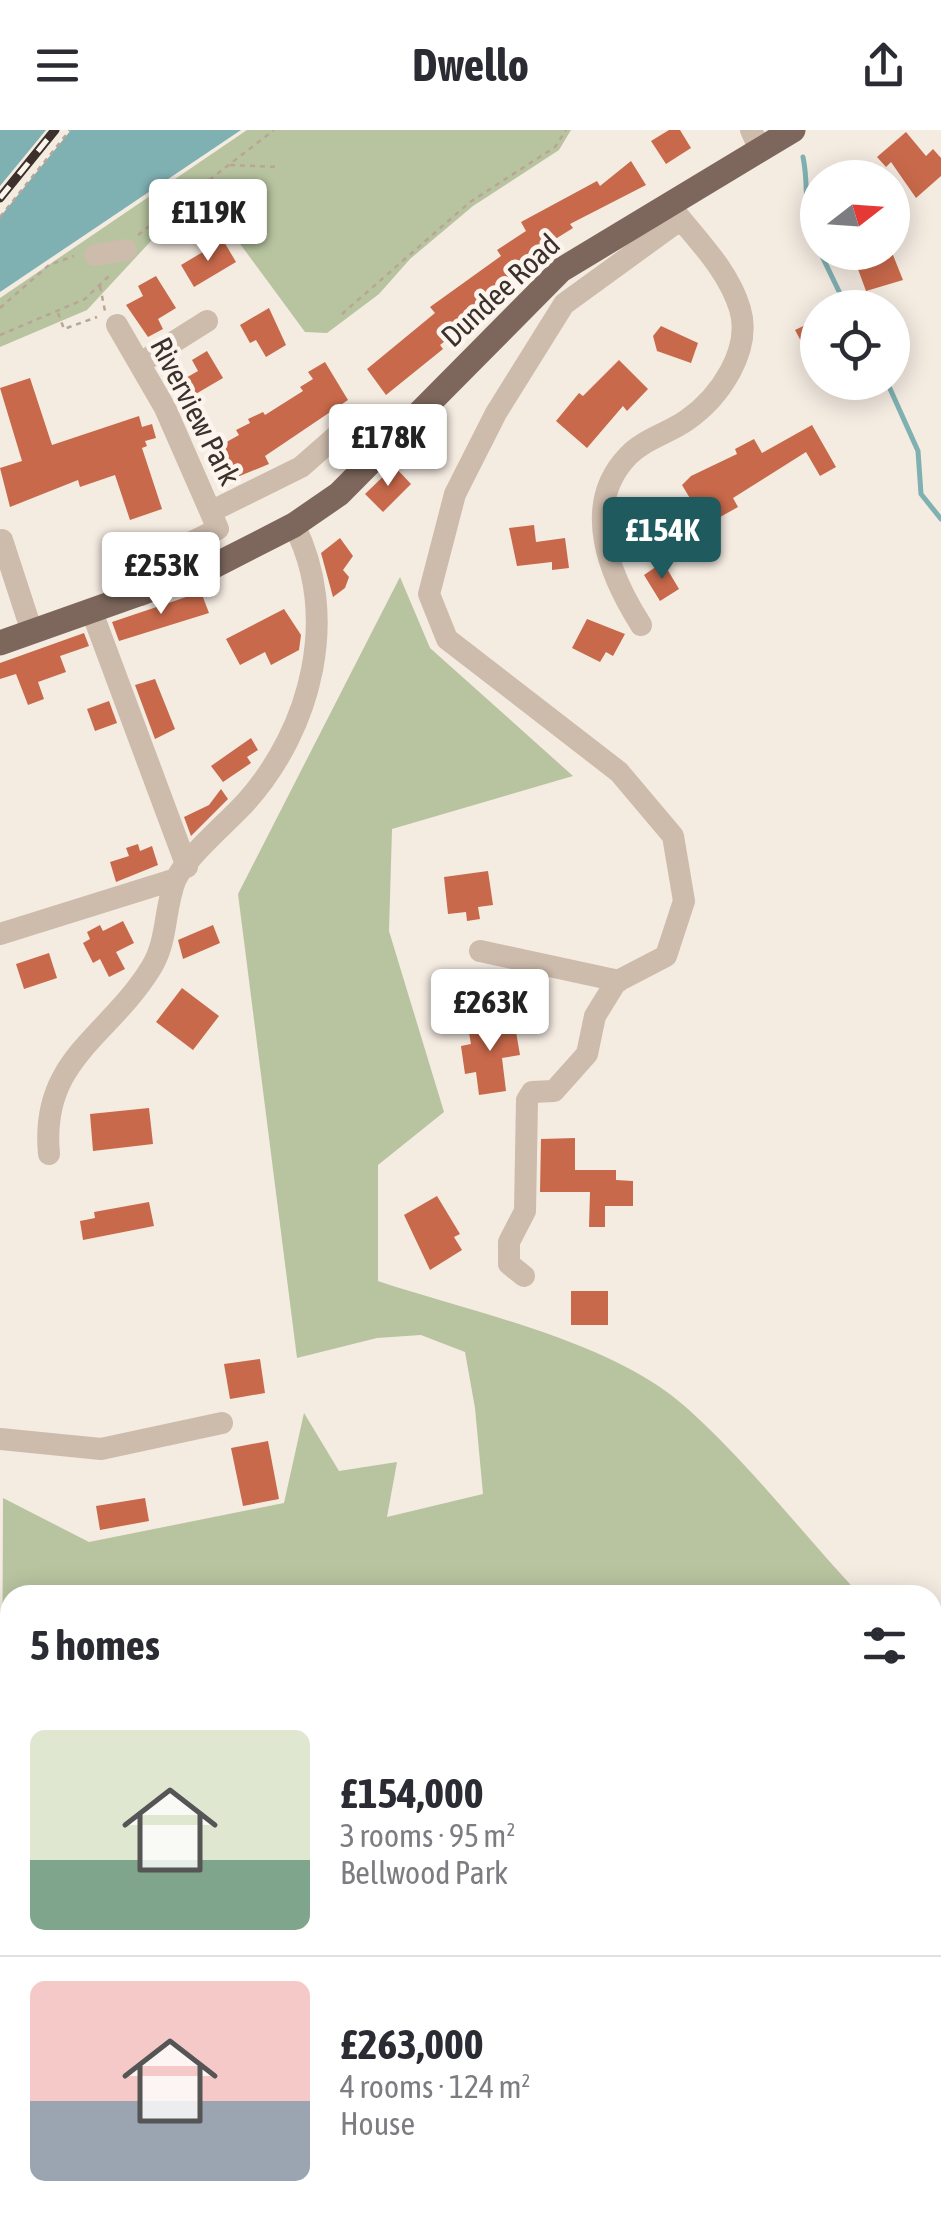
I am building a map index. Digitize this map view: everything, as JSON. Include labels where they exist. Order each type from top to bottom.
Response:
[{"type":"main road","name":"Dundee Road","points":[[0,643],[142,595],[258,546],[294,525],[339,494],[561,270],[674,211],[756,140],[793,130]]},
{"type":"street","points":[[524,1276],[509,1264],[509,1242],[524,1211],[526,1100],[532,1092],[554,1091],[587,1054],[596,1016],[619,980],[666,956],[684,901],[673,836],[620,772],[447,639],[429,594],[455,494],[496,414],[564,304],[674,211],[733,291],[742,331],[734,367],[713,394],[689,419],[629,454],[610,484],[604,544],[616,585],[641,625]]},
{"type":"street","points":[[96,254],[126,250]]},
{"type":"street","points":[[142,362],[207,320]]},
{"type":"street","name":"Riverview Park","points":[[117,325],[142,362],[218,529],[144,566],[136,576],[142,595]]},
{"type":"street","points":[[212,511],[301,467],[350,424]]},
{"type":"street","points":[[49,1154],[46,1125],[62,1073],[151,968],[168,926],[181,873],[250,797],[290,733],[309,688],[316,647],[316,609],[306,555],[294,525]]},
{"type":"street","points":[[2,540],[32,632]]},
{"type":"street","points":[[92,612],[181,873]]},
{"type":"street","points":[[0,934],[181,873]]},
{"type":"street","points":[[480,951],[619,980]]},
{"type":"street","points":[[0,1439],[102,1450],[222,1422]]},
{"type":"path","points":[[0,217],[70,130]]},
{"type":"path","points":[[342,314],[470,202],[556,147],[566,130]]},
{"type":"path","points":[[229,165],[278,168]]},
{"type":"path","points":[[0,308],[49,265],[94,248],[96,254]]},
{"type":"path","points":[[58,311],[64,328],[105,317],[100,286]]},
{"type":"green space","points":[[247,130],[571,130],[559,150],[473,206],[410,259],[379,294],[327,333],[305,332],[207,199],[163,228],[87,310],[0,347],[0,298]]},
{"type":"green space","points":[[400,577],[430,648],[573,776],[392,829],[389,931],[444,1112],[378,1165],[378,1281],[540,1331],[621,1364],[657,1385],[733,1453],[851,1585],[3,1585],[3,1498],[89,1542],[284,1503],[304,1413],[339,1471],[397,1462],[387,1517],[483,1494],[465,1352],[421,1335],[377,1338],[297,1358],[238,894]]},
{"type":"water","points":[[0,130],[241,130],[0,292]]},
{"type":"pier","points":[[46,130],[71,130],[0,217],[0,186]]},
{"type":"building","points":[[669,130],[680,130],[691,148],[666,164],[651,141]]},
{"type":"building","points":[[906,132],[926,156],[933,149],[941,158],[941,176],[916,198],[910,189],[910,160],[877,157]]},
{"type":"building","points":[[631,161],[646,185],[570,224],[573,228],[533,253],[524,269],[506,281],[511,288],[474,313],[477,316],[440,345],[443,349],[386,395],[367,369],[435,313],[430,307],[501,256],[497,250],[526,231],[521,222],[597,181],[600,186]]},
{"type":"building","points":[[223,240],[236,262],[194,287],[181,265]]},
{"type":"building","points":[[858,270],[899,270],[903,280],[866,290]]},
{"type":"building","points":[[156,276],[176,308],[158,319],[163,329],[148,337],[126,305],[143,296],[138,286]]},
{"type":"building","points":[[269,308],[286,345],[266,357],[256,340],[250,343],[240,325]]},
{"type":"building","points":[[661,326],[698,343],[691,363],[657,351],[653,336]]},
{"type":"building","points":[[207,351],[223,378],[194,395],[184,379],[198,371],[192,360]]},
{"type":"building","points":[[619,360],[648,389],[627,411],[623,406],[587,448],[556,421],[579,393],[583,396]]},
{"type":"building","points":[[325,362],[348,400],[265,456],[269,464],[230,480],[214,449],[239,435],[236,430],[250,423],[248,419],[263,412],[265,415],[303,391],[300,387],[313,379],[308,372]]},
{"type":"building","points":[[30,378],[52,445],[139,416],[142,427],[152,424],[156,438],[145,441],[147,446],[142,448],[162,509],[130,520],[115,475],[80,487],[78,480],[10,507],[0,468],[22,461],[0,388]]},
{"type":"building","points":[[812,425],[836,467],[820,476],[806,452],[733,498],[738,507],[713,521],[707,511],[700,515],[682,485],[691,476],[737,454],[735,449],[754,439],[762,453]]},
{"type":"building","points":[[394,466],[411,484],[383,512],[365,494]]},
{"type":"building","points":[[534,525],[536,542],[565,538],[569,568],[552,570],[552,562],[517,566],[509,528]]},
{"type":"building","points":[[340,538],[353,556],[343,570],[349,577],[345,588],[333,597],[321,553]]},
{"type":"building","points":[[663,562],[679,589],[660,601],[644,575]]},
{"type":"building","points":[[201,592],[209,613],[119,641],[112,622]]},
{"type":"building","points":[[284,609],[301,635],[299,650],[271,665],[265,652],[240,665],[226,639]]},
{"type":"building","points":[[587,619],[625,634],[613,656],[606,652],[600,662],[572,648]]},
{"type":"building","points":[[84,633],[89,646],[60,656],[66,672],[38,682],[44,699],[28,705],[16,674],[0,679],[0,663]]},
{"type":"building","points":[[155,679],[175,729],[155,739],[135,685]]},
{"type":"building","points":[[109,701],[117,723],[95,731],[87,709]]},
{"type":"building","points":[[251,738],[258,750],[247,757],[251,763],[223,782],[211,766]]},
{"type":"building","points":[[221,789],[228,799],[191,836],[184,817],[209,805]]},
{"type":"building","points":[[138,844],[140,851],[152,846],[158,865],[116,882],[110,862],[129,856],[126,848]]},
{"type":"building","points":[[488,871],[493,905],[478,907],[480,919],[467,921],[466,912],[448,914],[444,877]]},
{"type":"building","points":[[123,921],[134,943],[116,952],[125,969],[109,977],[100,959],[93,963],[83,943],[90,939],[87,932],[100,925],[103,931]]},
{"type":"building","points":[[213,925],[220,943],[183,959],[178,940]]},
{"type":"building","points":[[49,953],[57,978],[24,989],[16,964]]},
{"type":"building","points":[[182,988],[219,1016],[193,1050],[156,1022]]},
{"type":"building","points":[[514,1020],[520,1055],[502,1058],[506,1091],[479,1095],[476,1072],[465,1074],[461,1046],[471,1044],[468,1027]]},
{"type":"building","points":[[149,1108],[153,1144],[93,1151],[90,1114]]},
{"type":"building","points":[[575,1138],[575,1170],[616,1170],[616,1180],[633,1181],[633,1206],[605,1206],[605,1227],[589,1227],[590,1192],[540,1192],[541,1139]]},
{"type":"building","points":[[437,1196],[460,1234],[454,1237],[462,1250],[430,1270],[404,1215]]},
{"type":"building","points":[[149,1202],[154,1226],[83,1240],[80,1221],[95,1218],[94,1212]]},
{"type":"building","points":[[571,1291],[608,1291],[608,1325],[571,1325]]},
{"type":"building","points":[[260,1359],[265,1393],[230,1399],[224,1364]]},
{"type":"building","points":[[268,1441],[279,1499],[243,1506],[231,1448]]},
{"type":"building","points":[[145,1498],[149,1521],[100,1530],[96,1506]]},
{"type":"waterway","points":[[829,270],[838,290]]},
{"type":"waterway","points":[[895,400],[918,451],[921,494],[941,519]]},
{"type":"railway","points":[[0,198],[55,130]]}]
